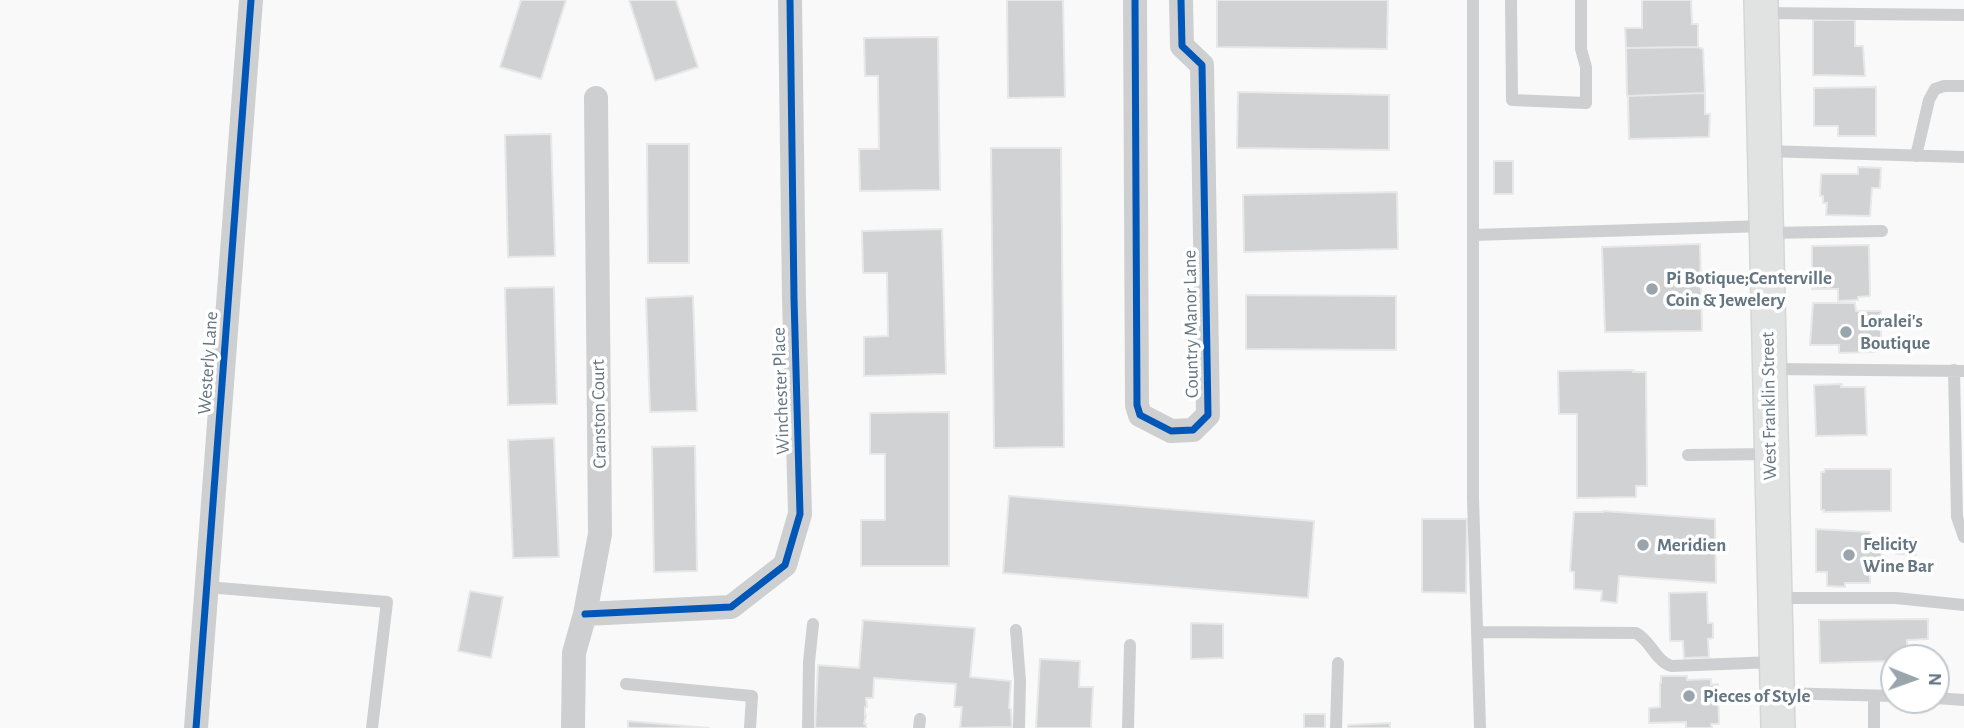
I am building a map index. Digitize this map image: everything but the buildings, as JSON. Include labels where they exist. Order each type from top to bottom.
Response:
[{"type":"main road","name":"West Franklin Street","points":[[1761,7],[1778,728]]},
{"type":"street","name":"Westerly Lane","points":[[196,728],[251,0]]},
{"type":"street","name":"Winchester Place","points":[[585,614],[731,607],[785,565],[800,514],[790,0]]},
{"type":"street","name":"Country Manor Lane","points":[[1135,0],[1137,405],[1140,415],[1171,431],[1194,430],[1208,415],[1202,65],[1182,46],[1181,0]]},
{"type":"street","name":"Cranston Court","points":[[573,728],[574,653],[585,614],[600,534],[596,98]]},
{"type":"lane","points":[[1473,0],[1473,498],[1480,728]]},
{"type":"lane","points":[[1511,0],[1511,100],[1586,103],[1586,67],[1581,49],[1581,0]]},
{"type":"lane","points":[[1761,7],[1964,15]]},
{"type":"lane","points":[[1916,156],[1929,100],[1935,89],[1964,86]]},
{"type":"lane","points":[[1764,151],[1964,157]]},
{"type":"lane","points":[[1473,235],[1765,229],[1882,231]]},
{"type":"lane","points":[[1769,369],[1959,371],[1957,517],[1964,537]]},
{"type":"lane","points":[[1688,455],[1770,454]]},
{"type":"lane","points":[[208,587],[387,601],[372,728]]},
{"type":"lane","points":[[1774,598],[1896,598],[1964,605]]},
{"type":"lane","points":[[808,728],[809,662],[813,624]]},
{"type":"lane","points":[[1016,629],[1020,681],[1019,728]]},
{"type":"lane","points":[[1477,632],[1636,633],[1664,663],[1671,666],[1776,678],[1880,696]]},
{"type":"lane","points":[[1128,728],[1130,645]]},
{"type":"lane","points":[[1336,728],[1338,663]]},
{"type":"lane","points":[[626,684],[752,696],[750,728]]},
{"type":"lane","points":[[1874,696],[1874,728]]},
{"type":"cycle path","points":[[196,728],[251,0]]},
{"type":"cycle path","points":[[585,614],[731,607],[785,565],[800,514],[790,0]]},
{"type":"cycle path","points":[[1135,0],[1137,405],[1140,415],[1171,431],[1193,430],[1208,415],[1202,65],[1182,46],[1181,0]]},
{"type":"place","name":"Pi Botique;Centerville Coin & Jewelery","points":[[1652,289]]},
{"type":"place","name":"Loralei's Boutique","points":[[1846,332]]},
{"type":"place","name":"Meridien","points":[[1643,545]]},
{"type":"place","name":"Felicity Wine Bar","points":[[1849,555]]},
{"type":"place","name":"Pieces of Style","points":[[1689,696]]}]
